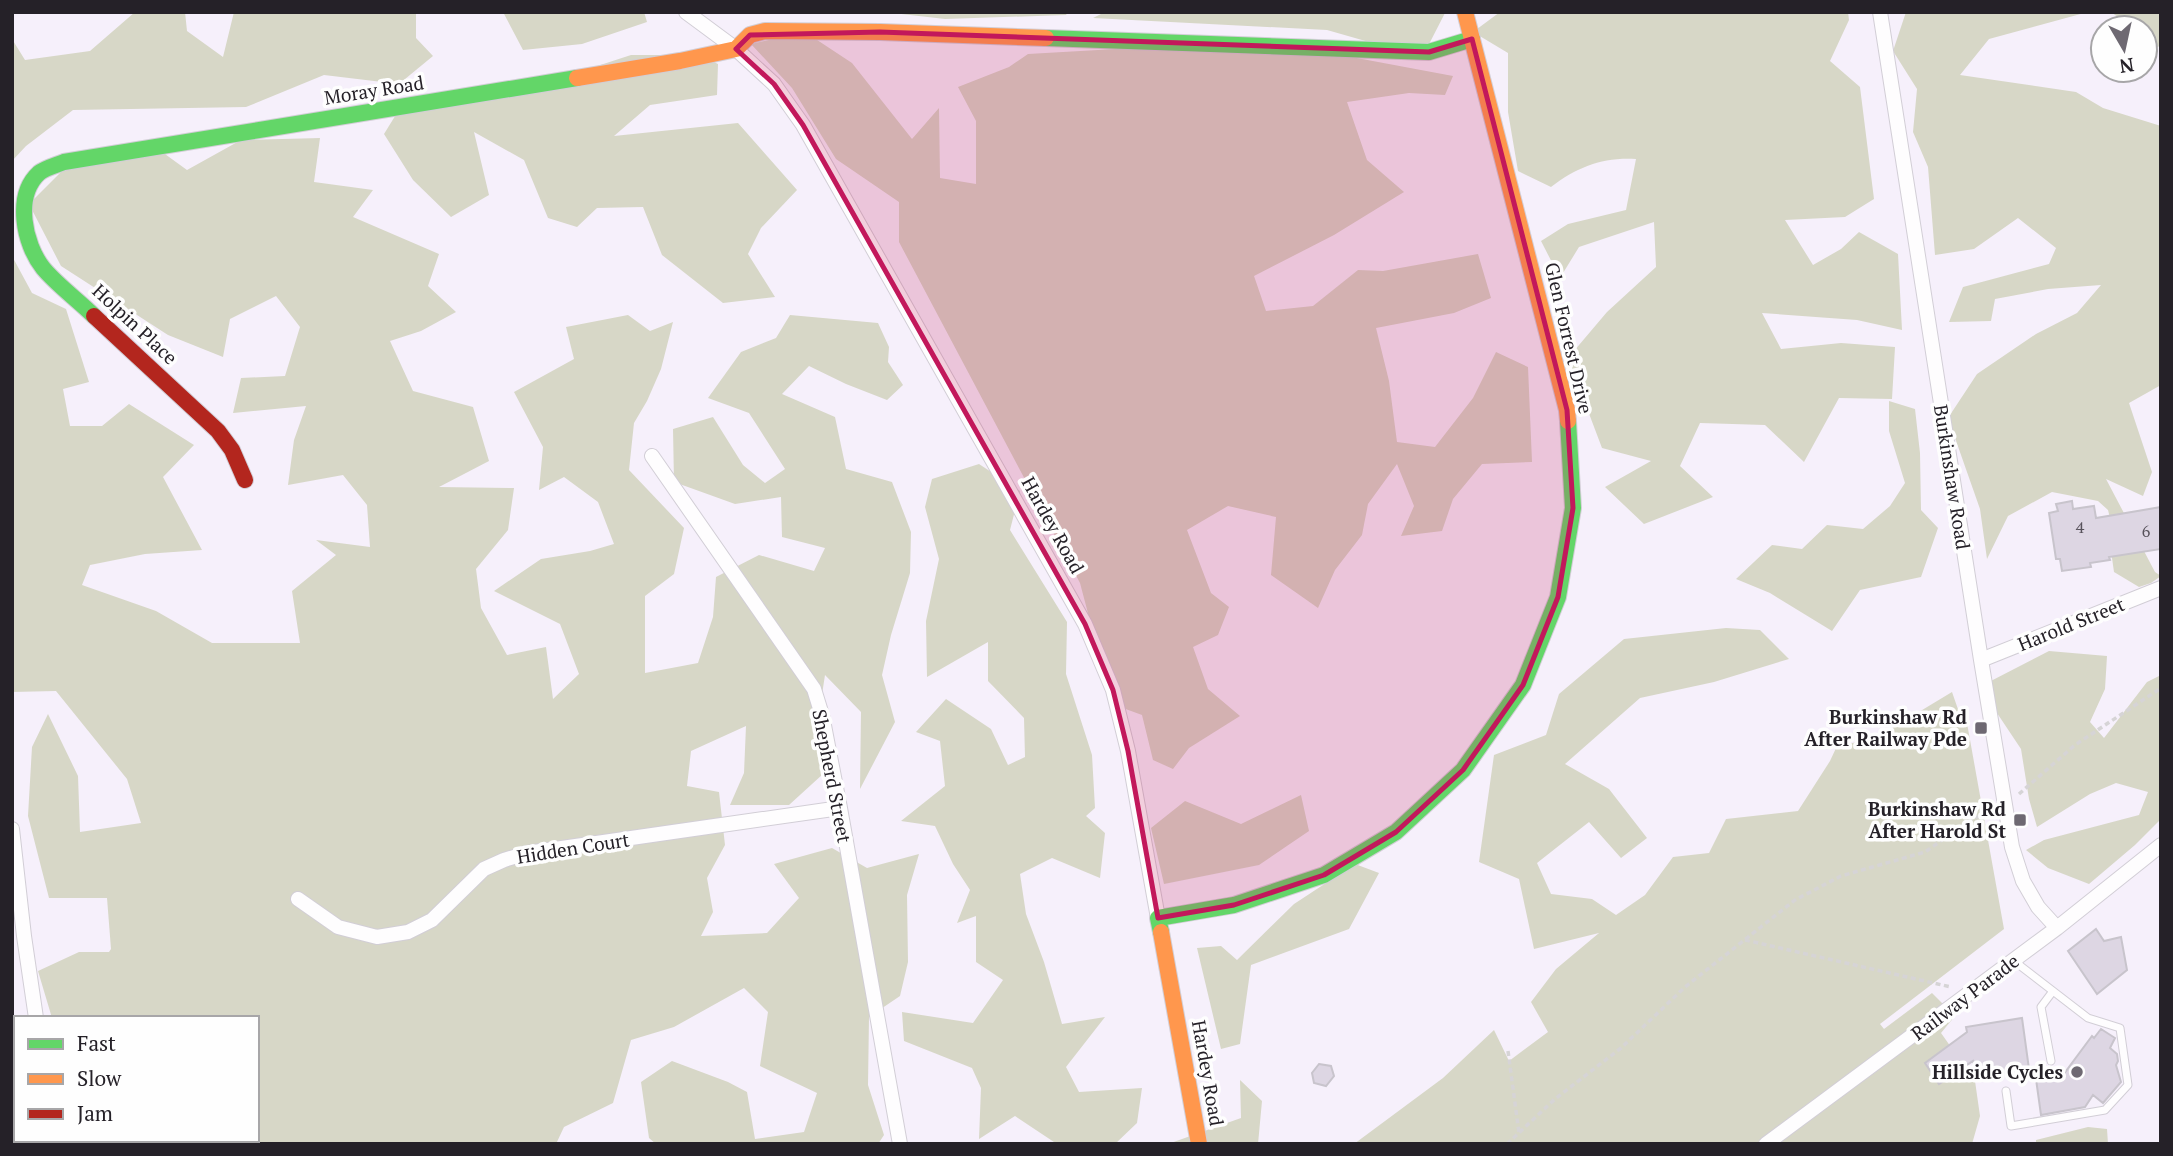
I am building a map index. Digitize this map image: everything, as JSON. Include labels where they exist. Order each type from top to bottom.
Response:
[{"type":"street","name":"Hardey Road","points":[[686,12],[736,49],[774,84],[803,125],[1085,624],[1113,690],[1128,751],[1199,1144]]},
{"type":"street","name":"Glen Forrest Drive","points":[[1158,918],[1234,905],[1324,875],[1396,832],[1463,770],[1523,685],[1558,597],[1573,508],[1567,410],[1465,12]]},
{"type":"street","name":"Burkinshaw Road","points":[[1880,12],[2012,847],[2023,881],[2038,907],[2057,928]]},
{"type":"street","points":[[736,49],[750,34],[765,31],[880,32],[1429,52],[1472,39]]},
{"type":"street","name":"Moray Road","points":[[28,189],[40,172],[64,162],[680,61],[736,49]]},
{"type":"street","name":"Holpin Place","points":[[28,189],[24,216],[27,235],[29,245],[43,268],[218,431],[232,450],[245,480]]},
{"type":"street","name":"Shepherd Street","points":[[652,456],[814,689],[822,715],[840,808],[900,1144]]},
{"type":"street","name":"Harold Street","points":[[1981,660],[2161,589]]},
{"type":"street","name":"Hidden Court","points":[[299,899],[338,927],[377,937],[398,934],[432,920],[484,869],[527,853],[840,808]]},
{"type":"street","points":[[12,829],[18,936],[36,1016]]},
{"type":"street","name":"Railway Parade","points":[[1766,1144],[2014,961],[2161,845]]},
{"type":"lane","points":[[2006,1091],[2011,1126],[2105,1110],[2129,1085],[2120,1028],[2088,1018],[2014,961]]},
{"type":"lane","points":[[2051,1061],[2041,1007],[2053,991]]},
{"type":"path","points":[[1507,1144],[1555,1099],[1621,1048],[1685,987],[1795,900],[1841,876],[1925,852],[1972,819],[2006,806],[2075,745],[2161,688]]},
{"type":"path","points":[[1745,940],[1972,992]]},
{"type":"path","points":[[1508,1051],[1519,1133]]},
{"type":"highlighted area","points":[[880,32],[1429,52],[1472,39],[1567,410],[1573,508],[1558,597],[1523,685],[1463,770],[1396,832],[1324,875],[1234,905],[1158,918],[1128,751],[1113,690],[1085,624],[803,125],[774,84],[736,49],[750,35]]},
{"type":"green space","points":[[135,12],[185,12],[187,31],[223,57],[234,12],[416,12],[416,38],[433,56],[399,84],[324,75],[246,107],[73,110],[26,146],[12,161],[12,39],[25,60],[90,51]]},
{"type":"green space","points":[[503,12],[644,12],[647,22],[582,44],[523,50]]},
{"type":"green space","points":[[884,12],[1068,12],[1066,15],[945,19]]},
{"type":"green space","points":[[1105,12],[1445,13],[1426,50],[1411,54],[1327,30],[1093,18]]},
{"type":"green space","points":[[1500,12],[1848,12],[1849,20],[1830,61],[1860,87],[1874,199],[1845,217],[1785,220],[1813,265],[1841,249],[1859,232],[1898,254],[1902,330],[1857,320],[1762,313],[1781,349],[1841,343],[1895,347],[1892,399],[1839,398],[1804,462],[1765,425],[1700,423],[1680,466],[1713,497],[1644,524],[1605,487],[1651,461],[1602,448],[1568,358],[1607,312],[1656,267],[1654,222],[1579,247],[1560,278],[1541,241],[1568,224],[1626,210],[1636,159],[1612,160],[1591,165],[1551,187],[1518,171],[1508,112],[1508,53],[1473,32]]},
{"type":"green space","points":[[1906,12],[2088,12],[1989,39],[1960,75],[2076,92],[2103,108],[2161,126],[2161,385],[2129,403],[2152,472],[2143,496],[2106,479],[2155,572],[2161,576],[2151,583],[2139,587],[2114,572],[2111,551],[2114,534],[2108,510],[2098,501],[2052,492],[2008,516],[1987,559],[1980,509],[1948,418],[1977,374],[2036,334],[2077,313],[2101,285],[2048,289],[1995,299],[1991,321],[1949,322],[1963,287],[2049,264],[2056,248],[2018,218],[1974,249],[1935,255],[1928,167],[1913,132],[1917,89],[1893,51]]},
{"type":"green space","points":[[2111,12],[2161,12],[2161,45],[2159,46],[2159,14]]},
{"type":"green space","points":[[805,32],[852,63],[912,139],[939,108],[940,178],[976,184],[976,121],[958,87],[1009,67],[1028,54],[1168,46],[1346,56],[1453,76],[1445,95],[1409,93],[1347,102],[1367,160],[1404,192],[1334,235],[1254,276],[1266,311],[1313,306],[1358,270],[1383,271],[1478,254],[1491,298],[1454,313],[1376,328],[1389,381],[1397,442],[1435,447],[1473,398],[1496,352],[1528,367],[1532,462],[1482,464],[1453,499],[1442,531],[1401,536],[1414,506],[1397,464],[1368,504],[1362,535],[1335,570],[1318,608],[1271,575],[1276,517],[1228,506],[1187,530],[1211,593],[1229,607],[1218,635],[1193,647],[1208,689],[1240,716],[1189,748],[1173,769],[1153,760],[1142,715],[1112,704],[1080,583],[899,242],[899,202],[836,159],[792,88],[751,44]]},
{"type":"green space","points":[[631,55],[699,55],[718,64],[717,95],[650,105],[614,136],[738,123],[797,190],[761,228],[748,254],[775,297],[723,303],[662,255],[643,207],[597,208],[577,227],[548,218],[524,160],[474,132],[489,195],[451,217],[413,180],[384,134],[405,100],[585,70]]},
{"type":"green space","points":[[320,138],[314,182],[373,190],[353,217],[439,254],[428,286],[456,312],[421,331],[390,341],[413,391],[473,407],[489,461],[439,487],[514,488],[508,530],[476,569],[481,608],[507,655],[546,647],[553,699],[579,674],[560,624],[494,591],[541,559],[614,544],[598,502],[564,477],[539,490],[543,447],[514,392],[574,359],[566,327],[628,315],[650,331],[673,322],[661,369],[634,423],[629,470],[684,528],[674,574],[645,596],[645,673],[698,663],[713,617],[716,577],[759,555],[814,571],[825,548],[782,537],[781,497],[735,504],[674,482],[673,429],[713,417],[743,465],[765,483],[785,469],[749,413],[708,398],[741,352],[776,338],[790,315],[878,323],[889,347],[888,362],[903,385],[887,400],[809,366],[782,394],[835,417],[846,469],[892,482],[911,532],[910,573],[882,675],[895,722],[860,789],[861,712],[825,675],[819,714],[834,764],[789,805],[730,805],[744,773],[746,726],[691,751],[687,786],[719,792],[725,845],[707,878],[713,912],[701,936],[767,933],[799,898],[774,864],[832,848],[867,868],[919,854],[907,895],[908,962],[900,996],[869,1017],[868,1085],[884,1135],[878,1144],[656,1144],[649,1138],[641,1082],[672,1061],[747,1092],[755,1139],[804,1132],[817,1093],[760,1066],[768,1012],[744,988],[674,1027],[631,1040],[613,1103],[564,1127],[556,1144],[40,1144],[259,1142],[259,1016],[51,1016],[38,971],[79,952],[109,952],[111,949],[107,898],[49,898],[28,816],[32,747],[48,714],[78,776],[80,832],[141,823],[127,779],[56,691],[12,692],[12,256],[32,293],[66,309],[89,382],[63,389],[70,426],[102,426],[129,404],[194,445],[163,477],[202,550],[145,554],[90,565],[82,585],[156,611],[212,643],[300,643],[292,591],[336,555],[316,540],[370,547],[367,505],[343,475],[288,485],[294,440],[306,406],[233,413],[241,378],[285,376],[300,327],[276,296],[230,319],[223,357],[168,335],[61,266],[29,204],[65,168],[158,149],[187,170],[241,140]]},
{"type":"green space","points":[[1889,401],[1915,409],[1920,453],[1921,510],[1938,528],[1921,577],[1860,590],[1832,631],[1770,593],[1736,579],[1772,545],[1802,549],[1827,525],[1863,529],[1890,506],[1905,483],[1889,431]]},
{"type":"green space","points":[[979,464],[1020,491],[1010,530],[1067,622],[1066,674],[1092,755],[1095,808],[1086,816],[1105,833],[1100,878],[1052,858],[1020,874],[1026,914],[1044,962],[1062,1024],[1105,1017],[1066,1067],[1079,1092],[1142,1088],[1137,1123],[1115,1144],[1057,1144],[1015,1116],[979,1139],[981,1088],[972,1068],[904,1041],[902,1012],[973,1023],[1003,980],[976,962],[976,916],[957,923],[970,890],[953,864],[935,826],[901,821],[945,786],[940,741],[916,732],[946,699],[991,729],[1008,765],[1025,757],[1024,718],[988,681],[988,642],[927,677],[926,621],[939,559],[925,507],[932,479]]},
{"type":"green space","points":[[1726,628],[1760,630],[1789,659],[1714,682],[1640,698],[1565,764],[1609,789],[1647,838],[1621,858],[1589,822],[1537,863],[1551,894],[1592,899],[1616,915],[1645,895],[1673,857],[1709,853],[1726,819],[1798,811],[1837,746],[1874,739],[1952,692],[1960,715],[1965,712],[2004,929],[1880,1024],[1884,1029],[1932,993],[1955,1016],[1941,1033],[1975,1081],[1980,1116],[1972,1144],[1354,1144],[1443,1078],[1494,1030],[1509,1061],[1548,1032],[1531,1002],[1556,969],[1599,933],[1534,949],[1519,879],[1479,862],[1494,755],[1546,735],[1559,694],[1624,639]]},
{"type":"green space","points":[[2049,651],[2107,656],[2105,689],[2090,722],[2104,738],[2147,682],[2161,675],[2161,819],[2089,884],[2048,868],[2026,850],[2044,840],[2139,815],[2148,792],[2116,783],[2090,794],[2037,827],[2029,799],[2021,749],[1995,710],[1985,684]]},
{"type":"green space","points":[[1301,795],[1309,831],[1259,865],[1164,884],[1151,828],[1185,801],[1241,824]]},
{"type":"green space","points":[[1355,864],[1379,873],[1349,929],[1251,965],[1240,1044],[1221,1049],[1197,948],[1221,946],[1237,960],[1294,904]]},
{"type":"green space","points":[[1240,1080],[1262,1101],[1258,1144],[1168,1144],[1241,1118]]},
{"type":"green space","points":[[2088,1127],[2107,1129],[2108,1144],[2036,1144],[2036,1140]]},
{"type":"building","points":[[2072,501],[2073,509],[2094,506],[2096,518],[2161,507],[2161,549],[2109,557],[2110,560],[2090,563],[2091,567],[2062,571],[2060,559],[2056,559],[2049,513],[2058,511],[2056,504]]},
{"type":"building","points":[[2096,929],[2104,941],[2121,937],[2127,970],[2097,994],[2068,951]]},
{"type":"building","points":[[2022,1018],[2029,1069],[1977,1077],[1973,1061],[1939,1084],[1925,1063],[1967,1032],[1966,1027]]},
{"type":"building","points":[[2101,1029],[2115,1038],[2110,1048],[2117,1054],[2116,1065],[2121,1082],[2103,1103],[2093,1095],[2085,1107],[2041,1115],[2036,1079],[2063,1075],[2092,1036],[2094,1038]]},
{"type":"building","points":[[1319,1064],[1331,1066],[1334,1076],[1326,1086],[1314,1083],[1312,1073]]},
{"type":"traffic: fast","points":[[1046,38],[1429,52],[1472,39]]},
{"type":"traffic: fast","points":[[94,316],[43,268],[31,246],[24,220],[26,194],[31,183],[44,170],[64,162],[577,78]]},
{"type":"traffic: fast","points":[[1161,932],[1158,918],[1234,905],[1324,875],[1396,832],[1463,770],[1523,685],[1558,597],[1573,508],[1568,421]]},
{"type":"traffic: slow","points":[[1465,12],[1568,421]]},
{"type":"traffic: slow","points":[[577,78],[736,49],[750,35],[765,31],[1046,38]]},
{"type":"traffic: slow","points":[[1161,932],[1199,1144]]},
{"type":"traffic: jam","points":[[94,316],[218,431],[232,450],[245,480]]},
{"type":"place","name":"Burkinshaw Rd After Railway Pde","points":[[1981,728]]},
{"type":"place","name":"Burkinshaw Rd After Harold St","points":[[2020,820]]},
{"type":"place","name":"Hillside Cycles","points":[[2077,1072]]}]
